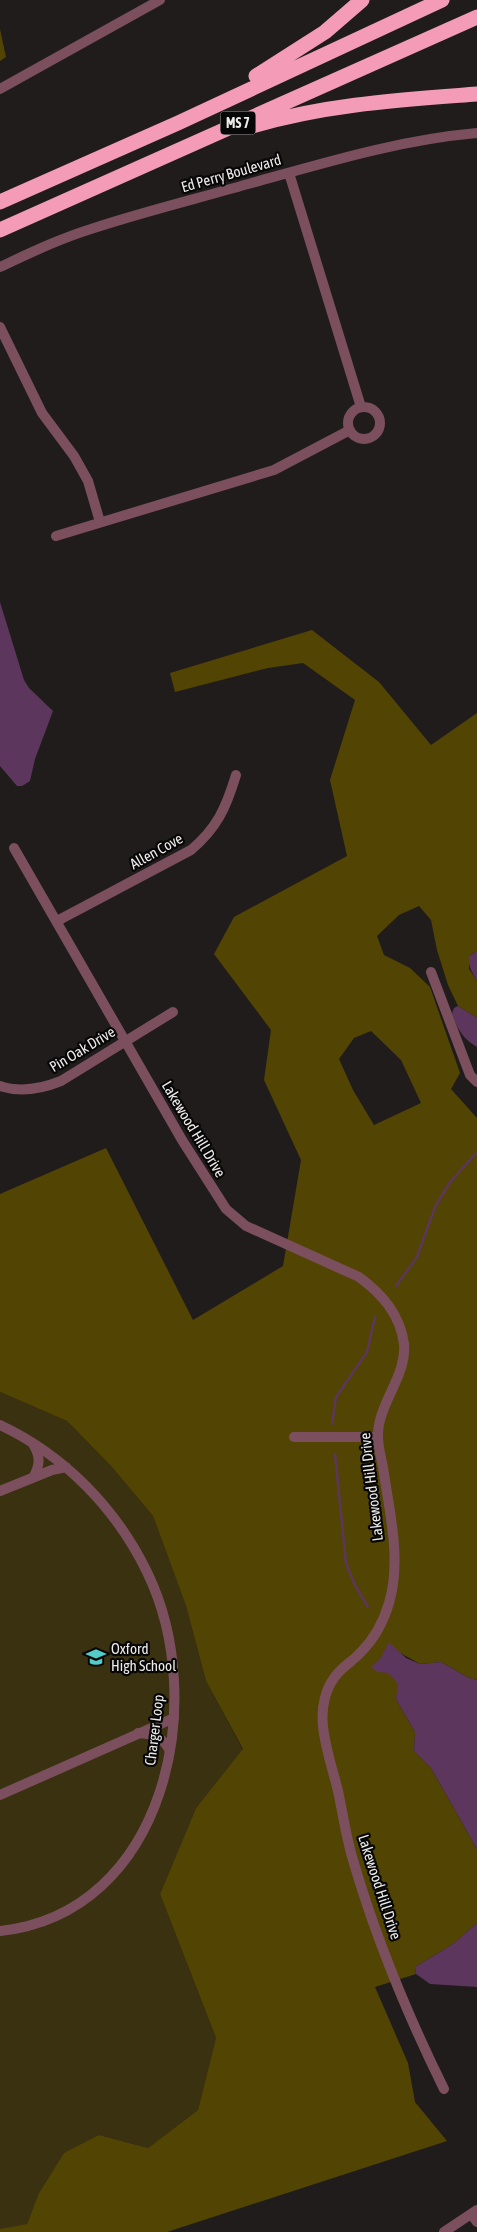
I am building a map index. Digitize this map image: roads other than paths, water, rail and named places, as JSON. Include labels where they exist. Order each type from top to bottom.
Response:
[{"type":"highway","points":[[178,122],[273,67],[325,32],[362,0]]},
{"type":"highway","name":"MS 7","points":[[0,202],[442,0]]},
{"type":"highway","name":"MS 7","points":[[0,230],[477,17]]},
{"type":"highway","points":[[198,141],[271,120],[323,109],[378,100],[477,94]]},
{"type":"street","points":[[0,89],[158,0]]},
{"type":"street","name":"Ed Perry Boulevard","points":[[0,267],[49,244],[91,229],[375,148],[433,137],[477,133]]},
{"type":"street","points":[[289,173],[362,407]]},
{"type":"street","points":[[0,327],[42,413],[74,456],[88,481],[100,522]]},
{"type":"street","points":[[362,407],[367,407],[376,412],[380,417],[380,428],[373,436],[368,438],[358,437],[350,430],[350,416],[362,407]]},
{"type":"street","points":[[56,536],[274,470],[350,430]]},
{"type":"street","name":"Allen Cove","points":[[56,921],[194,847],[208,836],[221,816],[236,775]]},
{"type":"street","name":"Lakewood Hill Drive","points":[[14,848],[125,1042],[205,1178],[226,1210],[246,1226],[359,1277],[375,1289],[390,1306],[400,1326],[404,1347],[397,1378],[379,1418],[378,1437],[393,1542],[394,1565],[390,1602],[377,1630],[361,1652],[337,1674],[329,1687],[324,1698],[323,1727],[352,1858],[367,1903],[413,2027],[444,2089]]},
{"type":"street","points":[[431,972],[470,1075],[477,1082]]},
{"type":"street","name":"Pin Oak Drive","points":[[0,1086],[8,1089],[29,1090],[45,1088],[62,1081],[173,1012]]},
{"type":"street","name":"Charger Loop","points":[[0,1425],[49,1452],[84,1482],[110,1511],[147,1572],[170,1640],[174,1677],[174,1718],[170,1751],[160,1791],[145,1829],[126,1860],[86,1898],[63,1913],[34,1925],[0,1931]]},
{"type":"street","points":[[294,1438],[378,1437]]},
{"type":"street","points":[[31,1441],[38,1453],[39,1460],[33,1478]]},
{"type":"street","points":[[0,1491],[52,1470],[66,1467]]},
{"type":"street","points":[[0,1795],[174,1718]]},
{"type":"street","points":[[138,1733],[158,1737],[166,1743],[170,1751]]},
{"type":"street","points":[[444,2232],[474,2212],[477,2222]]},
{"type":"waterway","points":[[396,1286],[417,1257],[435,1207],[450,1182],[477,1152]]},
{"type":"waterway","points":[[332,1424],[336,1397],[367,1352],[375,1317]]},
{"type":"waterway","points":[[335,1454],[346,1563],[354,1583],[368,1607]]},
{"type":"place","name":"Oxford High School","points":[[96,1657]]}]
